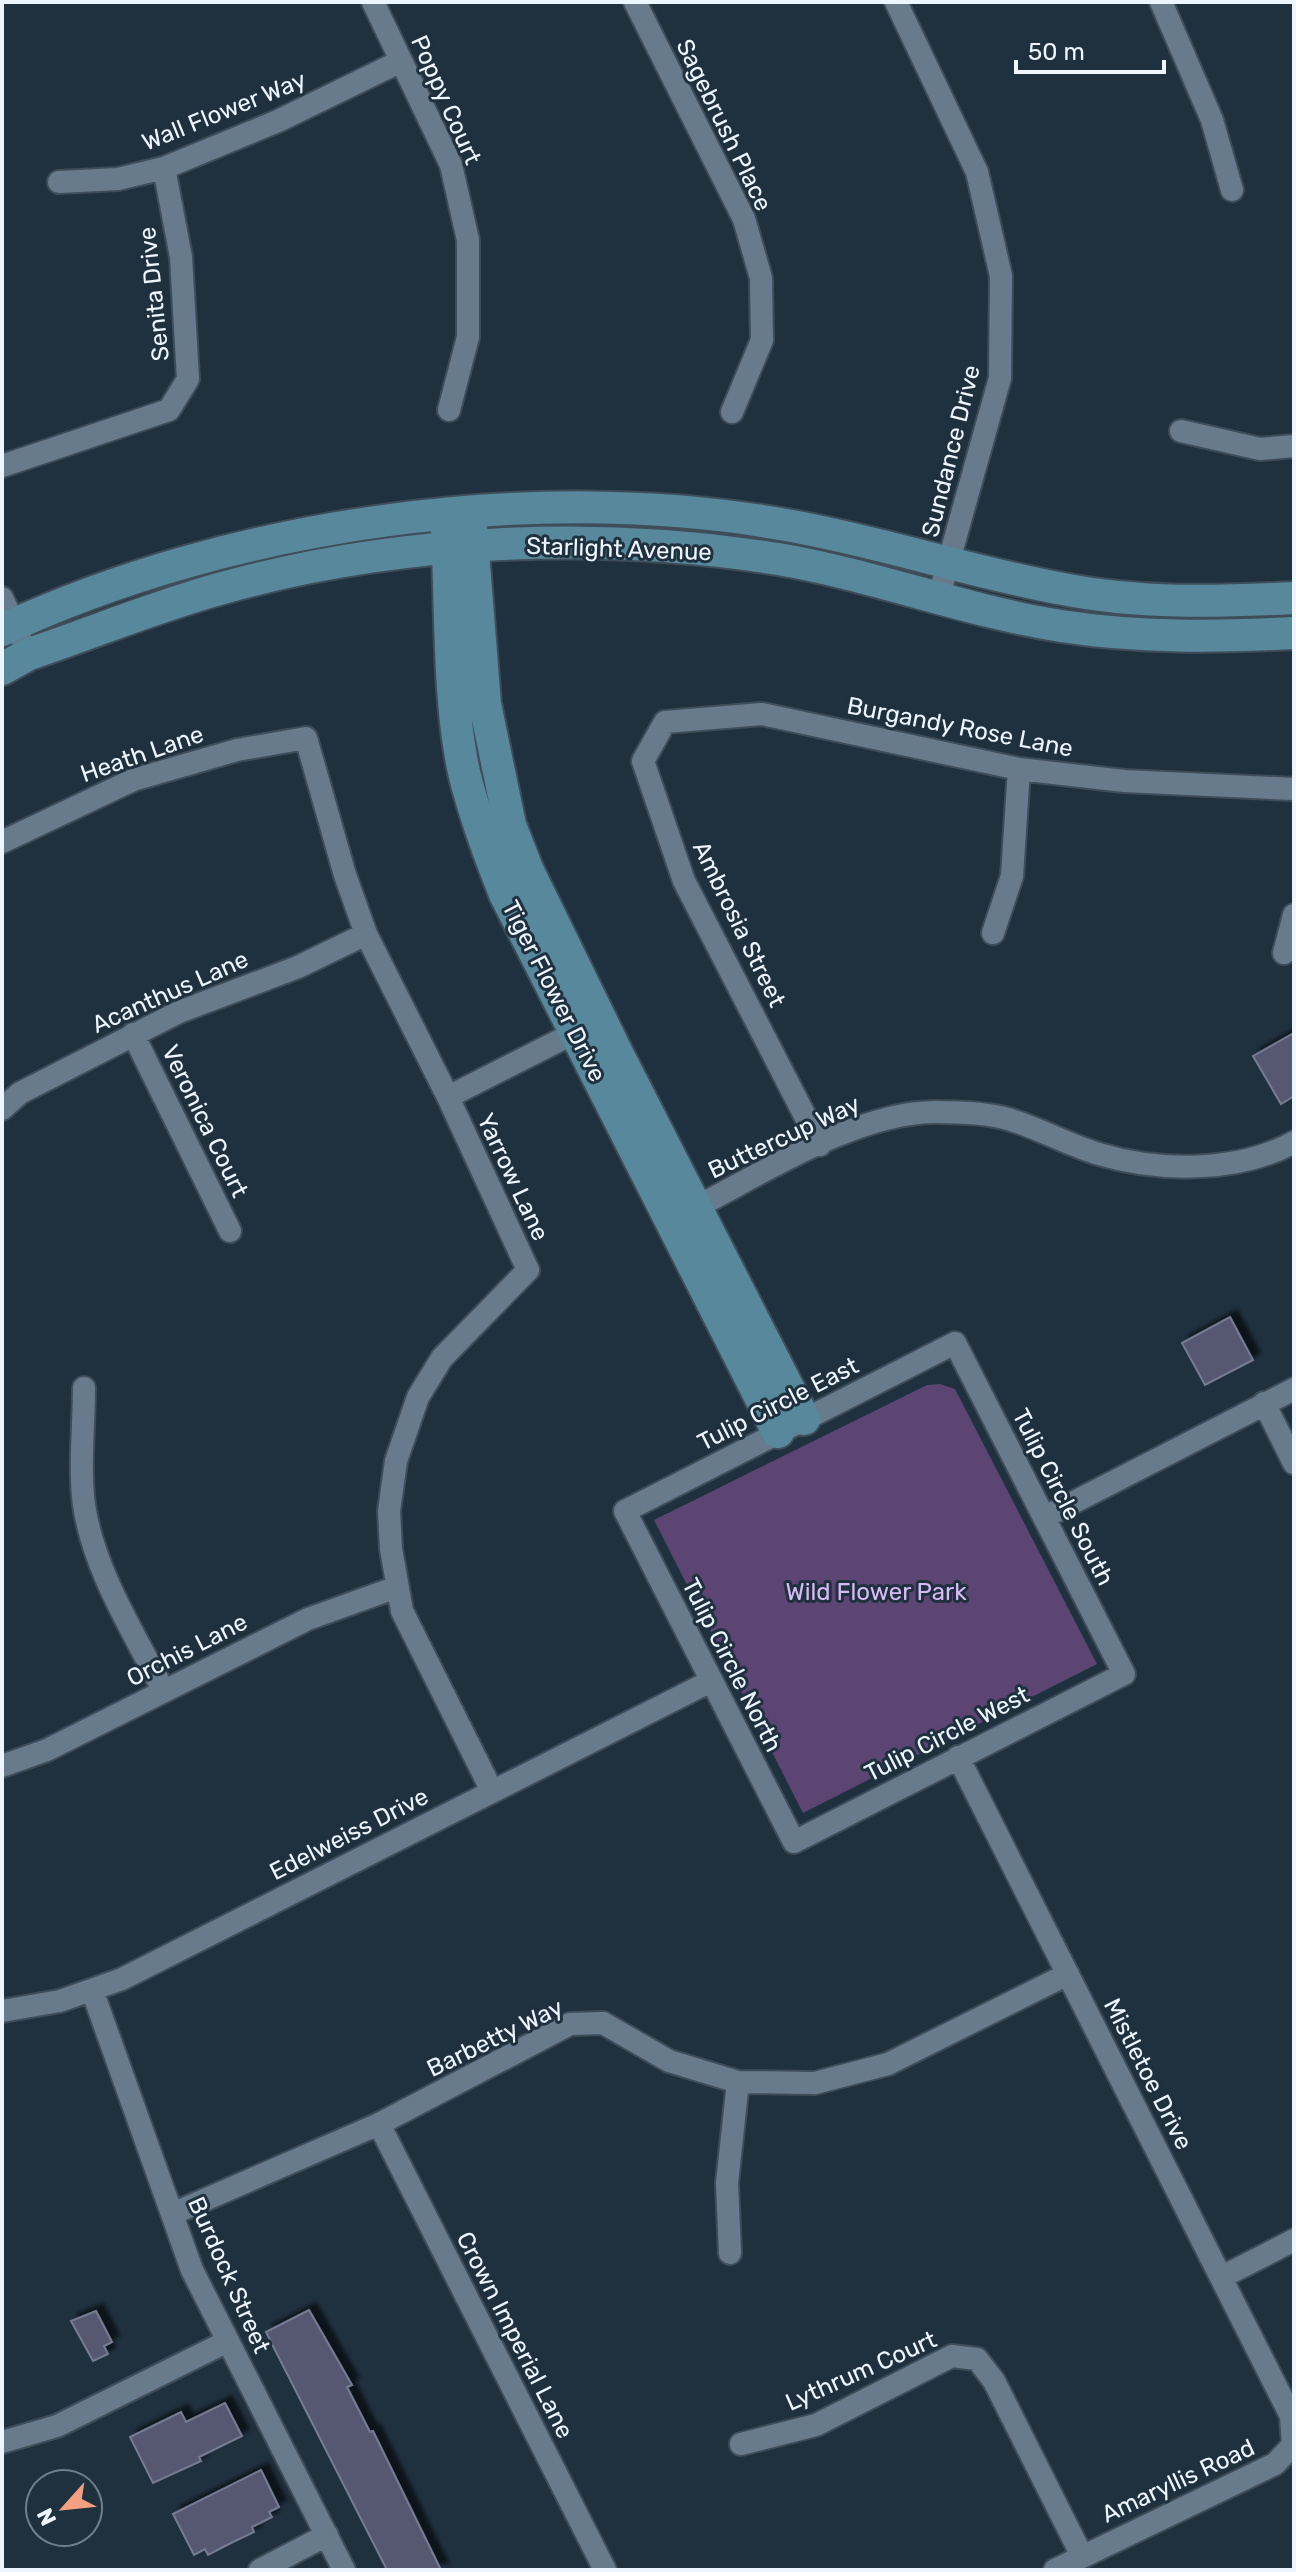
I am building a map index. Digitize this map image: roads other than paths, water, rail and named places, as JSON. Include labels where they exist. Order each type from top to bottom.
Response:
[{"type":"street","name":"Poppy Court","points":[[373,2],[451,165],[468,240],[468,337],[449,410]]},
{"type":"street","name":"Sagebrush Place","points":[[635,2],[744,219],[761,278],[762,340],[732,412]]},
{"type":"street","name":"Sundance Drive","points":[[896,2],[977,172],[1001,276],[1000,378],[939,596]]},
{"type":"street","points":[[1161,2],[1212,120],[1232,190]]},
{"type":"street","name":"Wall Flower Way","points":[[59,182],[118,179],[164,168],[278,121],[401,61]]},
{"type":"street","name":"Senita Drive","points":[[2,466],[169,410],[188,379],[181,257],[164,168]]},
{"type":"street","points":[[1181,431],[1260,449],[1294,446]]},
{"type":"street","name":"Starlight Avenue","points":[[6,618],[211,554],[354,524],[511,509],[652,510],[783,524],[950,561],[984,573],[1066,590],[1135,598],[1214,602],[1294,598]]},
{"type":"street","name":"Tiger Flower Drive","points":[[459,515],[454,697],[464,770],[483,840],[505,894],[574,1033],[684,1214]]},
{"type":"street","name":"Starlight Avenue","points":[[15,661],[220,588],[360,559],[513,544],[666,547],[777,559],[1060,625],[1214,637],[1294,633]]},
{"type":"street","name":"Tiger Flower Drive","points":[[460,549],[485,704],[510,825],[684,1214],[791,1425]]},
{"type":"street","points":[[6,618],[15,661]]},
{"type":"street","name":"Burgandy Rose Lane","points":[[665,722],[762,714],[1019,769],[1124,781],[1294,789]]},
{"type":"street","name":"Ambrosia Street","points":[[665,722],[643,761],[684,881],[820,1145]]},
{"type":"street","name":"Heath Lane","points":[[2,842],[133,780],[237,750],[306,738]]},
{"type":"street","name":"Yarrow Lane","points":[[306,738],[345,875],[366,934],[448,1097],[528,1270],[442,1358],[413,1408],[396,1461],[389,1511],[397,1587],[412,1632],[492,1791]]},
{"type":"street","points":[[993,933],[1012,876],[1019,769]]},
{"type":"street","points":[[1294,789],[1294,799]]},
{"type":"street","points":[[1284,953],[1294,915]]},
{"type":"street","name":"Acanthus Lane","points":[[2,1109],[20,1093],[133,1034],[179,1012],[298,967],[366,934]]},
{"type":"street","points":[[448,1097],[574,1033]]},
{"type":"street","name":"Veronica Court","points":[[133,1034],[230,1231]]},
{"type":"street","name":"Buttercup Way","points":[[684,1214],[820,1145],[875,1122],[934,1111],[1006,1118],[1101,1154],[1191,1168],[1275,1152],[1294,1142]]},
{"type":"street","name":"Tulip Circle East","points":[[625,1511],[955,1343]]},
{"type":"street","name":"Tulip Circle South","points":[[955,1343],[1124,1674]]},
{"type":"street","points":[[84,1388],[83,1476],[91,1533],[112,1592],[163,1690]]},
{"type":"street","points":[[1045,1517],[1294,1389]]},
{"type":"street","points":[[1264,1403],[1294,1463]]},
{"type":"street","name":"Tulip Circle North","points":[[625,1511],[794,1842]]},
{"type":"street","name":"Orchis Lane","points":[[2,1766],[47,1750],[308,1619],[397,1587]]},
{"type":"street","name":"Tulip Circle West","points":[[794,1842],[1124,1674]]},
{"type":"street","name":"Edelweiss Drive","points":[[2,2011],[60,2001],[122,1979],[711,1681]]},
{"type":"street","name":"Mistletoe Drive","points":[[958,1757],[1291,2416]]},
{"type":"street","name":"Barbetty Way","points":[[172,2214],[379,2124],[570,2024],[603,2023],[669,2061],[738,2082],[815,2083],[888,2064],[1068,1974]]},
{"type":"street","name":"Burdock Street","points":[[92,1990],[192,2270],[344,2570]]},
{"type":"street","points":[[730,2253],[727,2183],[738,2082]]},
{"type":"street","name":"Crown Imperial Lane","points":[[379,2124],[605,2570]]},
{"type":"street","points":[[1222,2277],[1294,2240]]},
{"type":"street","points":[[2,2442],[57,2426],[228,2341]]},
{"type":"street","name":"Lythrum Court","points":[[741,2444],[816,2425],[952,2356],[977,2359],[994,2381],[1082,2556]]},
{"type":"street","name":"Amaryllis Road","points":[[1055,2570],[1275,2464],[1293,2445],[1291,2416]]},
{"type":"street","points":[[260,2570],[327,2535]]},
{"type":"park label","name":"Wild Flower Park","points":[[876,1592]]}]
